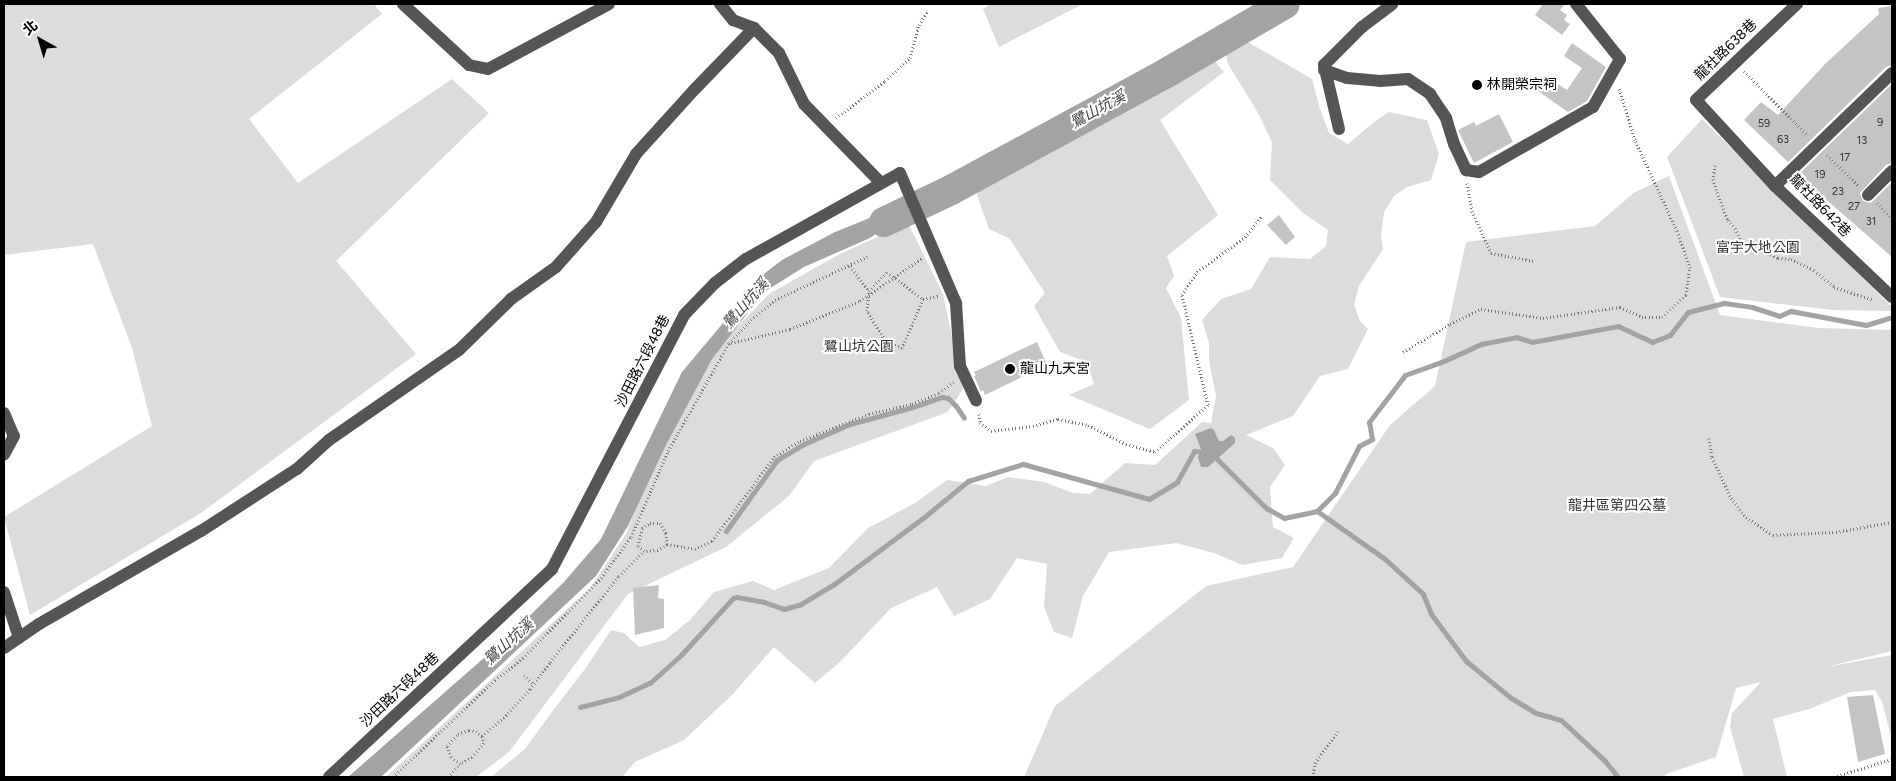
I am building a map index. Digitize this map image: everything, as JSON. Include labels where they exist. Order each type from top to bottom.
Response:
[{"type":"street","points":[[403,4],[469,65],[488,69],[609,4]]},
{"type":"street","points":[[720,4],[733,20],[754,28],[779,53],[804,104],[881,183]]},
{"type":"street","points":[[1339,130],[1324,65],[1362,27],[1392,4]]},
{"type":"street","points":[[1324,70],[1348,78],[1380,81],[1408,79],[1430,94],[1446,118],[1454,144],[1466,170],[1479,172],[1593,107],[1620,59],[1576,4]]},
{"type":"street","name":"龍社路638巷","points":[[1775,186],[1696,100],[1797,4]]},
{"type":"street","points":[[4,648],[149,559],[201,531],[276,483],[297,469],[329,440],[459,350],[511,299],[556,267],[596,222],[636,154],[754,28]]},
{"type":"street","name":"龍社路642巷","points":[[1892,72],[1775,186],[1892,297]]},
{"type":"street","points":[[1868,195],[1892,171]]},
{"type":"street","name":"沙田路六段48巷","points":[[329,777],[552,569],[684,315],[715,283],[746,259],[900,173],[956,303],[960,366],[976,401]]},
{"type":"street","points":[[4,412],[14,436],[4,455]]},
{"type":"street","points":[[4,592],[19,638]]},
{"type":"path","points":[[825,126],[885,81],[910,58],[919,25],[928,11]]},
{"type":"path","points":[[1735,62],[1816,145],[1892,218]]},
{"type":"path","points":[[1403,352],[1481,308],[1543,318],[1620,307],[1642,317],[1662,317],[1686,295],[1690,268],[1677,230],[1635,140],[1613,71]]},
{"type":"path","points":[[1715,165],[1714,179],[1717,192],[1728,220],[1735,228],[1742,243],[1755,246],[1778,258],[1790,259],[1814,270],[1834,287],[1879,301]]},
{"type":"path","points":[[1466,170],[1472,211],[1490,253],[1534,261]]},
{"type":"path","points":[[976,401],[980,422],[991,431],[1033,426],[1058,419],[1088,426],[1126,444],[1154,452],[1208,405],[1182,295],[1197,272],[1245,237],[1261,217]]},
{"type":"path","points":[[729,343],[790,329],[860,301],[933,251]]},
{"type":"path","points":[[393,777],[576,606],[601,578],[632,533],[668,451],[729,343],[751,320],[775,300],[867,257]]},
{"type":"path","points":[[850,266],[869,291]]},
{"type":"path","points":[[922,299],[902,348],[885,340],[867,312],[869,291],[887,272],[922,299],[952,293]]},
{"type":"path","points":[[482,736],[508,713],[534,685],[550,662],[619,576],[644,551],[658,550],[667,544],[695,549],[712,541],[774,457],[800,440],[869,414],[912,404],[939,393],[964,374]]},
{"type":"path","points":[[1709,438],[1712,457],[1731,498],[1746,517],[1773,534],[1836,532],[1892,522]]},
{"type":"path","points":[[644,551],[638,546],[642,528],[650,523],[660,523],[666,533],[667,544]]},
{"type":"path","points":[[632,533],[640,537]]},
{"type":"path","points":[[524,675],[534,685]]},
{"type":"path","points":[[448,777],[460,764],[472,757],[484,743],[482,736],[476,731],[469,730],[458,734],[447,746],[451,757],[460,764]]},
{"type":"path","points":[[1313,777],[1315,763],[1338,731]]},
{"type":"path","points":[[1834,777],[1892,758]]},
{"type":"green space","points":[[4,4],[374,4],[382,14],[249,119],[298,183],[452,79],[489,113],[336,261],[416,354],[201,513],[30,615],[4,517],[152,426],[132,348],[93,244],[4,255]]},
{"type":"green space","points":[[991,4],[1083,4],[999,47],[983,9]]},
{"type":"green space","points":[[1246,41],[1312,79],[1329,133],[1348,144],[1389,112],[1427,120],[1439,154],[1431,180],[1407,187],[1394,196],[1384,212],[1381,236],[1383,249],[1359,286],[1354,305],[1360,321],[1368,329],[1348,369],[1320,376],[1293,416],[1246,435],[1273,448],[1285,465],[1270,487],[1273,527],[1294,538],[1282,558],[1242,565],[1214,553],[1176,543],[1109,552],[1083,596],[1072,638],[1054,632],[1044,607],[1047,564],[1017,558],[990,599],[954,616],[937,587],[891,608],[840,662],[815,683],[774,647],[732,695],[684,740],[635,762],[622,777],[491,777],[525,749],[585,669],[611,630],[624,633],[639,647],[665,640],[690,620],[714,592],[753,581],[774,590],[829,568],[868,528],[915,503],[947,480],[986,486],[1008,477],[1044,482],[1073,493],[1090,494],[1125,463],[1155,465],[1202,422],[1211,423],[1216,396],[1209,361],[1209,343],[1202,320],[1221,299],[1251,289],[1270,257],[1310,259],[1326,246],[1328,230],[1303,213],[1270,180],[1272,142],[1257,111],[1228,64],[1225,49]]},
{"type":"green space","points":[[1213,59],[1224,72],[1160,120],[1218,215],[1167,256],[1174,276],[1166,288],[1181,318],[1189,400],[1150,429],[1069,395],[1094,384],[1087,362],[1060,352],[1034,306],[1045,293],[1009,238],[989,229],[975,189]]},
{"type":"green space","name":"富宇大地公園","points":[[1702,119],[1892,307],[1892,311],[1833,310],[1720,297],[1667,157]]},
{"type":"green space","name":"龍井區第四公墓","points":[[1669,176],[1720,315],[1819,328],[1892,330],[1892,651],[1826,667],[1892,655],[1892,740],[1882,702],[1875,690],[1851,692],[1809,709],[1773,719],[1787,777],[1744,777],[1730,727],[1732,713],[1761,682],[1736,688],[1716,757],[1666,774],[1663,777],[1024,777],[1055,706],[1206,586],[1293,567],[1390,425],[1435,386],[1466,242],[1595,226],[1635,192]]},
{"type":"green space","name":"鷺山坑公園","points":[[908,223],[943,294],[963,389],[948,412],[814,461],[789,496],[726,547],[628,594],[509,752],[476,777],[386,777],[590,588],[626,534],[660,448],[700,365],[769,294],[838,255]]},
{"type":"water","points":[[909,210],[870,238],[804,267],[764,292],[712,359],[665,447],[628,526],[596,576],[381,777],[348,777],[509,636],[564,582],[601,539],[682,372],[765,273],[782,260],[835,232],[887,211]]},
{"type":"water","points":[[1211,428],[1214,430],[1219,441],[1223,441],[1231,435],[1235,438],[1235,443],[1208,467],[1201,467],[1198,457],[1201,449],[1195,434]]},
{"type":"building","points":[[1543,4],[1565,4],[1560,10],[1567,15],[1564,20],[1570,24],[1562,35],[1535,15]]},
{"type":"building","points":[[1892,6],[1892,65],[1886,67],[1788,162],[1744,120],[1761,102],[1778,115],[1825,64],[1879,14],[1878,8]]},
{"type":"building","points":[[1572,43],[1606,67],[1587,101],[1568,112],[1538,91],[1547,77],[1567,90],[1582,68],[1564,56]]},
{"type":"building","points":[[1892,84],[1892,163],[1886,165],[1860,193],[1863,201],[1871,203],[1892,182],[1892,257],[1798,175]]},
{"type":"building","points":[[1499,114],[1513,142],[1474,163],[1458,130],[1474,122],[1476,126]]},
{"type":"building","points":[[1279,215],[1295,237],[1286,245],[1267,225]]},
{"type":"building","name":"龍山九天宮","points":[[1037,342],[1047,365],[985,395],[983,390],[981,392],[974,372]]},
{"type":"building","points":[[659,585],[658,598],[664,599],[664,628],[635,635],[633,588]]},
{"type":"building","points":[[1873,695],[1885,754],[1858,762],[1847,697]]},
{"type":"waterway","name":"鷺山坑溪","points":[[884,222],[951,190],[1168,72],[1285,4]]},
{"type":"waterway","points":[[1214,456],[1266,508],[1284,518],[1317,511],[1335,493],[1359,446],[1372,439],[1369,422],[1405,375],[1444,361],[1481,344],[1516,337],[1532,342],[1618,326],[1652,342],[1670,335],[1688,312],[1724,303],[1752,307],[1779,316],[1791,311],[1866,325],[1892,317]]},
{"type":"waterway","points":[[726,531],[777,460],[804,444],[850,424],[942,397],[948,398],[964,418]]},
{"type":"waterway","points":[[580,707],[619,697],[651,682],[681,655],[733,598],[737,597],[764,602],[784,609],[801,604],[833,585],[923,518],[968,481],[1023,464],[1149,499],[1177,482],[1194,451],[1207,452]]},
{"type":"waterway","points":[[1317,511],[1385,559],[1423,594],[1431,614],[1466,661],[1511,698],[1536,713],[1561,720],[1605,761],[1618,777]]},
{"type":"place","name":"林開榮宗祠","points":[[1477,85]]},
{"type":"place","name":"龍山九天宮","points":[[1010,369]]}]
